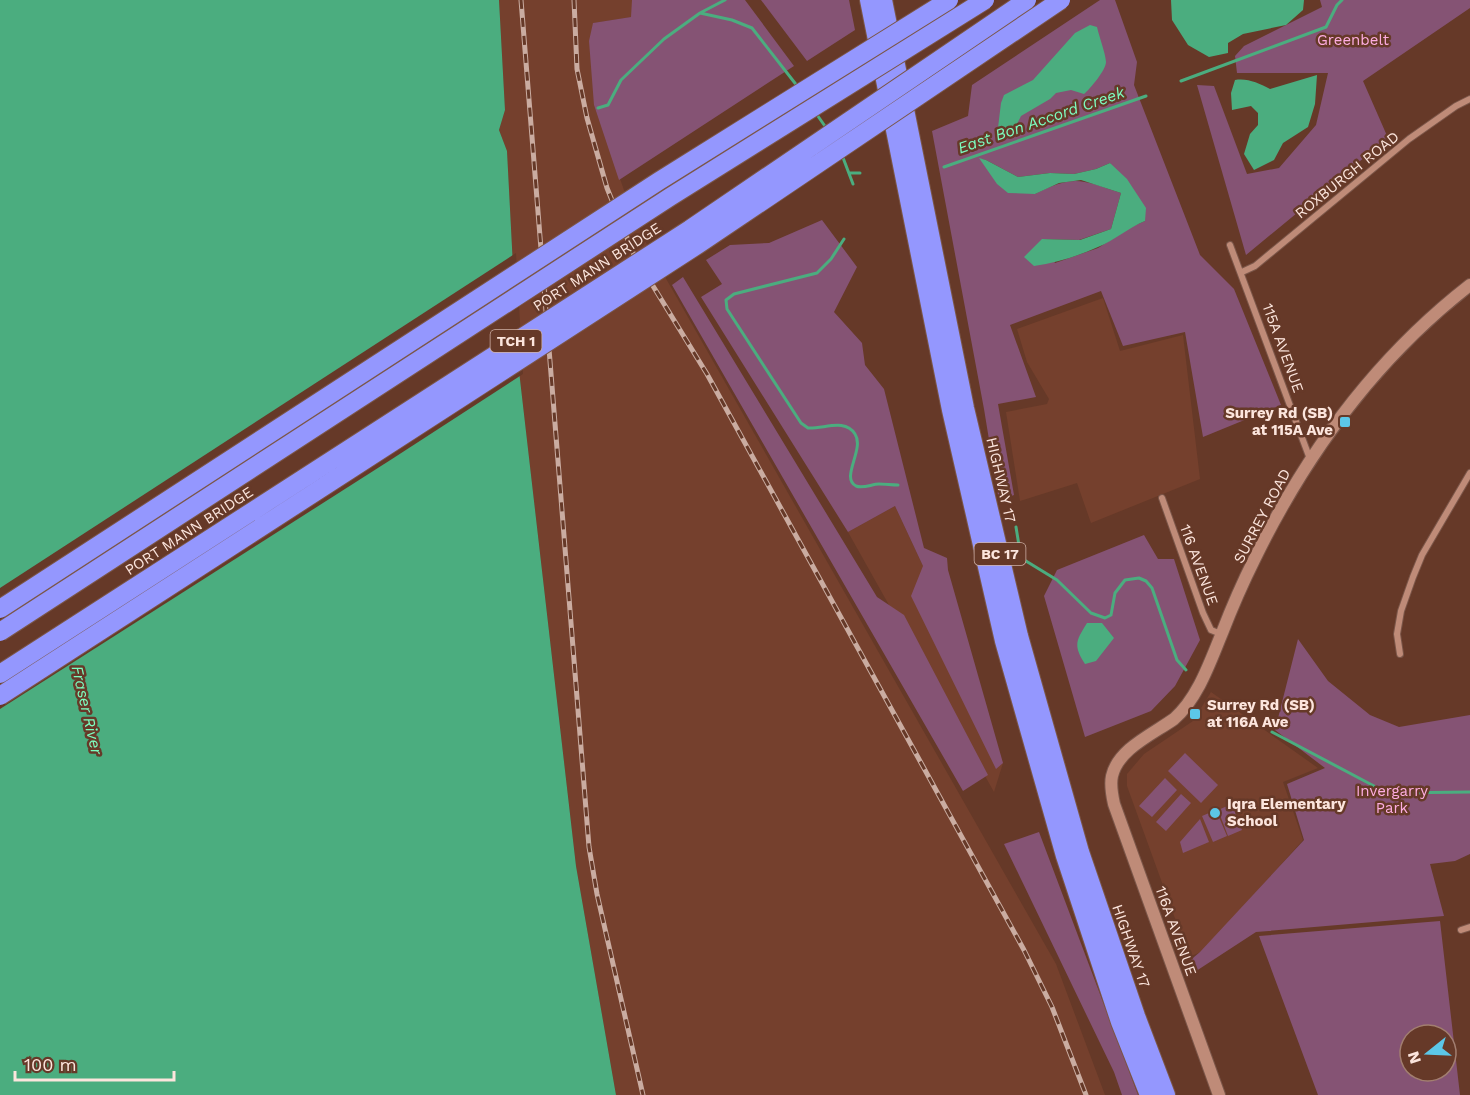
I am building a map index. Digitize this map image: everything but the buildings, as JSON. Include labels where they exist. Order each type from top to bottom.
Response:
[{"type":"highway","name":"BC 17","points":[[868,0],[951,410],[1004,641],[1065,856],[1120,1022],[1149,1095]]},
{"type":"highway","name":"HIGHWAY 17","points":[[883,0],[966,408],[1019,636],[1080,852],[1136,1016],[1166,1095]]},
{"type":"highway","points":[[0,609],[659,181],[949,0]]},
{"type":"highway","name":"PORT MANN BRIDGE","points":[[0,632],[670,197],[985,0]]},
{"type":"highway","name":"PORT MANN BRIDGE","points":[[0,674],[680,235],[1027,0]]},
{"type":"highway","points":[[0,696],[699,244],[1061,0]]},
{"type":"street","name":"ROXBURGH ROAD","points":[[1242,272],[1255,266],[1409,139],[1456,106],[1470,99]]},
{"type":"street","name":"115A AVENUE","points":[[1230,245],[1310,459]]},
{"type":"street","name":"SURREY ROAD","points":[[1111,777],[1119,760],[1128,751],[1180,713],[1200,683],[1271,526],[1310,459],[1337,421],[1388,359],[1440,309],[1470,285]]},
{"type":"street","points":[[1400,654],[1396,634],[1413,577],[1422,555],[1470,473]]},
{"type":"street","name":"116 AVENUE","points":[[1162,498],[1210,630],[1221,634]]},
{"type":"street","name":"116A AVENUE","points":[[1111,777],[1114,804],[1220,1095]]},
{"type":"street","points":[[1461,930],[1470,927]]},
{"type":"shaded area","points":[[499,0],[632,0],[632,17],[594,23],[594,105],[631,210],[648,247],[1056,964],[1105,1095],[616,1095],[576,866],[518,362],[507,151],[499,130],[505,110]]},
{"type":"shaded area","points":[[1103,298],[1120,351],[1183,335],[1200,479],[1091,523],[1077,483],[1020,501],[1006,412],[1047,404],[1049,399],[1027,362],[1017,329]]},
{"type":"shaded area","points":[[895,506],[923,566],[1003,763],[994,792],[848,532]]},
{"type":"shaded area","name":"Iqra Elementary School","points":[[1211,692],[1318,768],[1283,782],[1303,840],[1203,951],[1189,957],[1127,786],[1127,774],[1144,754],[1193,721]]},
{"type":"green space","points":[[632,0],[745,0],[794,66],[619,180],[594,105],[589,41],[593,23],[631,17]]},
{"type":"green space","points":[[761,0],[849,0],[855,30],[807,61]]},
{"type":"green space","points":[[1100,0],[1115,0],[1137,62],[1134,85],[1200,255],[1234,289],[1281,405],[1203,437],[1185,332],[1123,346],[1101,291],[1010,325],[1036,397],[998,404],[1014,495],[999,501],[932,131],[968,116],[972,85]],"holes":[[[980,159],[1018,177],[1050,173],[1074,174],[1110,163],[1145,221],[1098,248],[1055,263],[1042,239],[1079,240],[1111,229],[1121,193],[1087,182],[1069,181],[1035,194]]]},
{"type":"green space","name":"Greenbelt","points":[[1320,0],[1470,0],[1470,8],[1363,81],[1388,138],[1246,255],[1197,85],[1214,86],[1247,174],[1279,168],[1316,125],[1328,73],[1237,73],[1235,56],[1244,46],[1322,7]]},
{"type":"green space","points":[[822,220],[857,267],[834,312],[862,343],[865,365],[884,389],[924,548],[947,558],[948,570],[1003,763],[996,769],[911,596],[923,566],[895,506],[848,532],[701,297],[722,284],[706,260],[730,245],[769,243]]},
{"type":"green space","points":[[683,277],[877,597],[904,615],[988,775],[963,791],[672,285]]},
{"type":"green space","points":[[1144,535],[1158,559],[1174,559],[1200,640],[1175,686],[1151,711],[1085,737],[1044,596],[1057,570]]},
{"type":"green space","name":"Invergarry Park","points":[[1298,639],[1328,681],[1370,715],[1399,727],[1470,715],[1470,854],[1455,861],[1430,864],[1444,916],[1256,932],[1190,975],[1187,963],[1200,952],[1304,840],[1287,784],[1325,768],[1275,730]]},
{"type":"green space","points":[[1185,753],[1218,785],[1201,803],[1168,771]]},
{"type":"green space","points":[[1165,778],[1177,790],[1152,817],[1139,806]]},
{"type":"green space","points":[[1181,794],[1191,803],[1166,831],[1156,822]]},
{"type":"green space","points":[[1232,804],[1242,830],[1228,836],[1218,810]]},
{"type":"green space","points":[[1216,810],[1227,836],[1213,842],[1202,816]]},
{"type":"green space","points":[[1200,819],[1209,842],[1183,853],[1180,842]]},
{"type":"green space","points":[[1039,832],[1138,1095],[1122,1095],[1114,1072],[1004,844]]},
{"type":"green space","points":[[1440,921],[1452,1023],[1398,1023],[1398,1083],[1458,1083],[1458,1078],[1460,1095],[1318,1095],[1259,936]]},
{"type":"water","name":"Fraser River","points":[[0,0],[499,0],[505,110],[499,130],[507,151],[518,362],[576,866],[616,1095],[0,1095]]},
{"type":"water","points":[[1171,0],[1304,0],[1303,10],[1286,25],[1243,34],[1228,43],[1228,53],[1209,57],[1188,45],[1172,20]]},
{"type":"water","points":[[1090,25],[1097,27],[1106,62],[1094,84],[1084,94],[1071,90],[1056,93],[1021,116],[1015,128],[997,136],[1004,95],[1033,80],[1075,33]]},
{"type":"water","points":[[1317,75],[1315,104],[1308,127],[1283,143],[1274,160],[1254,170],[1244,154],[1250,134],[1258,125],[1258,113],[1251,106],[1232,110],[1231,93],[1235,80],[1249,80],[1270,89]]},
{"type":"water","points":[[979,158],[1018,177],[1050,173],[1074,174],[1110,163],[1127,179],[1146,208],[1145,221],[1090,250],[1059,261],[1034,266],[1024,257],[1042,239],[1080,240],[1111,229],[1121,193],[1081,180],[1059,183],[1035,194],[1008,193],[997,184]]},
{"type":"water","points":[[1087,623],[1102,623],[1114,638],[1096,661],[1085,664],[1077,643]]},
{"type":"pier","points":[[516,253],[523,374],[0,709],[0,588]]},
{"type":"waterway","points":[[700,13],[725,0]]},
{"type":"waterway","name":"East Bon Accord Creek","points":[[1181,81],[1326,27],[1342,0]]},
{"type":"waterway","points":[[598,108],[608,105],[621,80],[664,39],[700,13],[732,20],[752,28],[798,87]]},
{"type":"waterway","name":"East Bon Accord Creek","points":[[944,167],[1146,96]]},
{"type":"waterway","points":[[815,112],[827,129]]},
{"type":"waterway","name":"East Bon Accord Creek","points":[[842,155],[853,184]]},
{"type":"waterway","name":"East Bon Accord Creek","points":[[849,173],[860,173]]},
{"type":"waterway","points":[[844,239],[831,259],[817,273],[734,294],[726,300],[727,309],[801,423],[808,428],[846,426],[855,434],[857,447],[851,470],[852,482],[859,487],[879,484],[898,485]]},
{"type":"waterway","points":[[1016,527],[1021,558],[1057,580],[1091,613],[1105,618],[1111,615],[1115,593],[1125,580],[1139,578],[1146,581],[1152,588],[1177,660],[1186,670]]},
{"type":"waterway","points":[[1272,732],[1374,786]]},
{"type":"waterway","points":[[1389,793],[1470,792]]},
{"type":"railway","points":[[521,0],[589,847],[597,894],[643,1095]]},
{"type":"railway","points":[[574,0],[577,69],[587,118],[607,188],[634,255],[707,374],[1024,950],[1052,1007],[1086,1095]]},
{"type":"place","name":"Surrey Rd (SB) at 115A Ave","points":[[1345,422]]},
{"type":"place","name":"Surrey Rd (SB) at 116A Ave","points":[[1195,714]]},
{"type":"place","name":"Iqra Elementary School","points":[[1215,813]]}]
